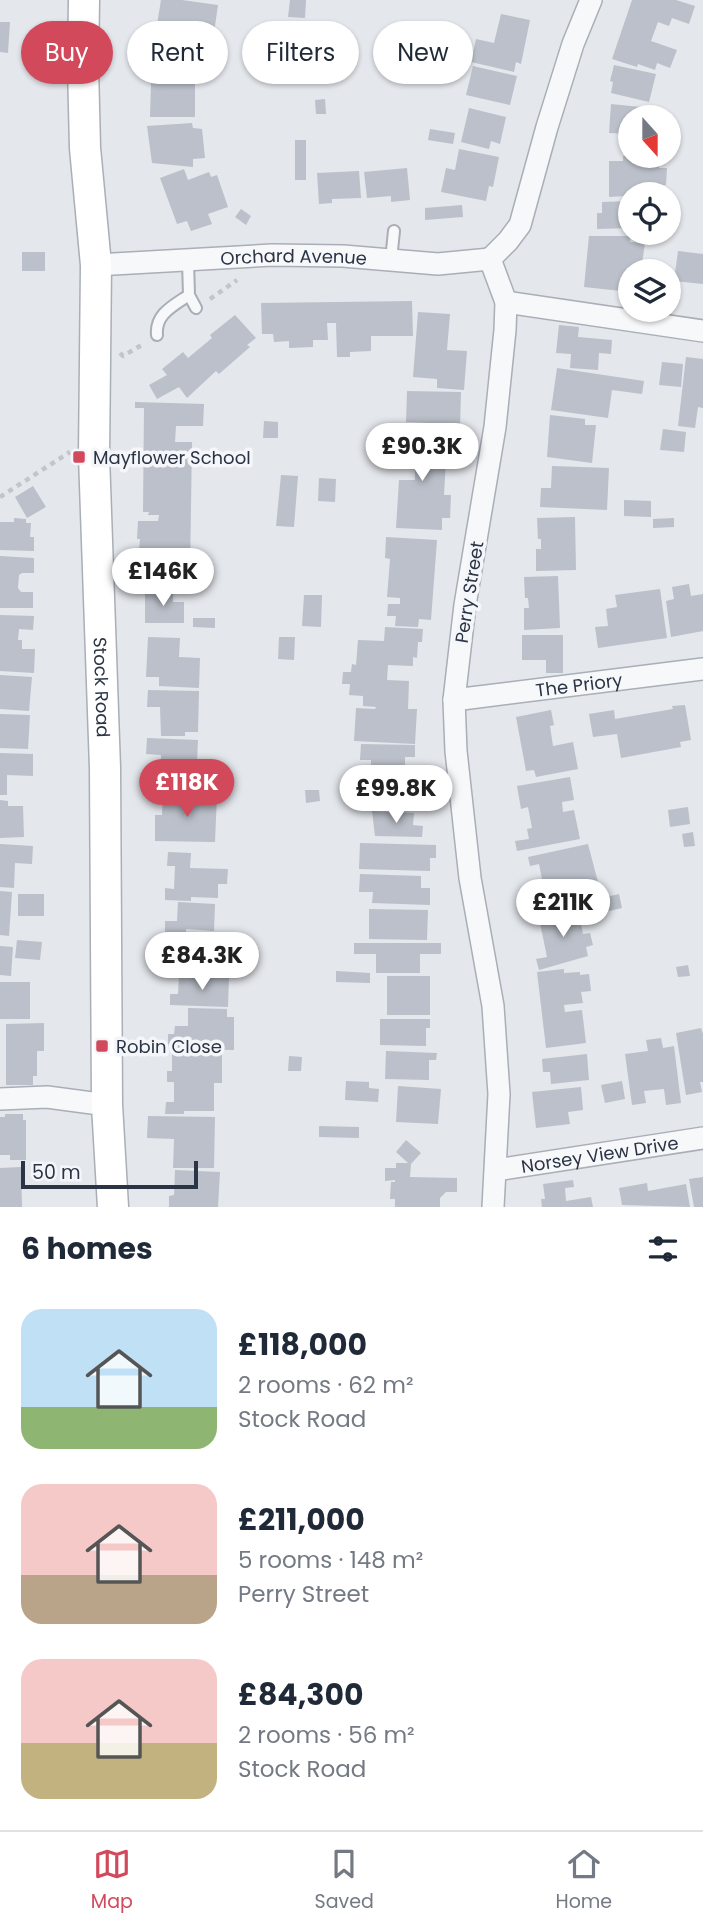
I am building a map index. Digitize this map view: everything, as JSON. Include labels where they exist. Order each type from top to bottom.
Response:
[{"type":"main road","name":"Stock Road","points":[[84,0],[85,148],[96,265],[94,456],[105,768],[107,1105],[113,1207]]},
{"type":"street","points":[[490,260],[520,225],[573,44],[591,0]]},
{"type":"street","name":"Orchard Avenue","points":[[96,265],[188,262],[272,255],[343,256],[438,264],[490,260]]},
{"type":"street","name":"Perry Street","points":[[490,260],[506,302],[495,427],[465,605],[454,700],[456,751],[470,878],[493,1006],[499,1094],[493,1207]]},
{"type":"street","points":[[506,302],[703,331]]},
{"type":"street","name":"The Priory","points":[[454,700],[703,669]]},
{"type":"street","points":[[0,1099],[47,1097],[107,1105]]},
{"type":"street","name":"Norsey View Drive","points":[[496,1170],[703,1138]]},
{"type":"lane","points":[[391,260],[394,232]]},
{"type":"lane","points":[[188,262],[189,295],[197,308]]},
{"type":"lane","points":[[157,335],[156,326],[160,317],[189,295]]},
{"type":"path","points":[[0,497],[96,436]]},
{"type":"building","points":[[161,0],[218,5],[216,21],[158,21]]},
{"type":"building","points":[[290,0],[306,0],[305,18],[288,17]]},
{"type":"building","points":[[632,0],[676,0],[695,6],[689,24],[672,18],[669,26],[658,22],[651,41],[677,50],[670,68],[657,63],[655,70],[612,59]]},
{"type":"building","points":[[501,14],[530,20],[521,64],[516,62],[514,72],[473,62],[476,39],[494,43]]},
{"type":"building","points":[[0,22],[10,22],[8,53],[0,52]]},
{"type":"building","points":[[614,65],[656,74],[649,102],[611,93],[613,82],[610,81]]},
{"type":"building","points":[[473,66],[517,76],[510,105],[466,95],[469,84],[473,84]]},
{"type":"building","points":[[151,84],[195,84],[195,117],[150,117]]},
{"type":"building","points":[[325,99],[326,114],[316,114],[315,100]]},
{"type":"building","points":[[611,104],[621,105],[618,105],[618,133],[609,133]]},
{"type":"building","points":[[469,108],[506,117],[500,144],[491,141],[489,149],[461,142]]},
{"type":"building","points":[[192,123],[193,128],[202,129],[205,158],[193,159],[193,167],[152,163],[147,126]]},
{"type":"building","points":[[430,129],[455,133],[453,144],[428,140]]},
{"type":"building","points":[[295,140],[306,140],[306,180],[295,180]]},
{"type":"building","points":[[459,149],[499,157],[493,187],[489,186],[486,201],[441,192],[446,168],[455,170]]},
{"type":"building","points":[[609,161],[618,161],[618,168],[667,168],[666,182],[618,182],[618,196],[609,197]]},
{"type":"building","points":[[407,168],[410,200],[391,202],[391,196],[367,198],[364,172]]},
{"type":"building","points":[[184,169],[188,180],[209,172],[211,177],[217,175],[228,207],[208,214],[212,224],[191,231],[187,221],[177,224],[160,178]]},
{"type":"building","points":[[359,171],[361,198],[332,199],[332,203],[319,204],[317,173]]},
{"type":"building","points":[[618,201],[618,228],[597,229],[597,213],[602,213],[602,202]]},
{"type":"building","points":[[462,205],[463,217],[425,220],[425,208]]},
{"type":"building","points":[[241,209],[251,216],[246,225],[235,217]]},
{"type":"building","points":[[589,236],[618,236],[618,245],[645,245],[643,259],[618,259],[618,291],[584,287]]},
{"type":"building","points":[[678,251],[703,254],[703,284],[681,282],[681,259],[677,259]]},
{"type":"building","points":[[22,252],[45,252],[45,271],[22,271]]},
{"type":"building","points":[[412,301],[413,336],[371,336],[371,351],[350,352],[350,357],[337,357],[336,323],[327,323],[328,340],[313,340],[313,347],[289,348],[289,341],[274,342],[273,334],[262,334],[261,303]]},
{"type":"building","points":[[418,312],[450,314],[447,350],[467,351],[464,390],[437,388],[437,379],[413,377]]},
{"type":"building","points":[[235,315],[256,338],[247,345],[250,347],[219,374],[216,371],[187,398],[179,387],[157,399],[149,385],[167,375],[162,369],[183,352],[188,358],[212,338],[210,335]]},
{"type":"building","points":[[559,325],[579,327],[578,337],[612,340],[611,354],[599,353],[598,370],[570,368],[571,354],[556,353]]},
{"type":"building","points":[[686,357],[703,359],[703,408],[698,407],[695,428],[678,426]]},
{"type":"building","points":[[662,362],[683,364],[681,387],[659,385]]},
{"type":"building","points":[[557,368],[644,381],[642,394],[612,390],[608,418],[551,410]]},
{"type":"building","points":[[407,391],[461,392],[460,429],[431,428],[431,423],[406,422]]},
{"type":"building","points":[[135,402],[204,404],[203,426],[176,426],[175,442],[192,442],[190,572],[143,570],[143,551],[139,551],[140,539],[137,539],[138,521],[158,521],[159,515],[143,512],[144,408],[135,408]]},
{"type":"building","points":[[550,415],[585,419],[585,425],[596,425],[592,463],[547,457]]},
{"type":"building","points":[[264,421],[278,422],[278,438],[263,438]]},
{"type":"building","points":[[391,427],[421,428],[420,440],[447,442],[444,495],[451,495],[450,518],[442,518],[442,530],[396,528],[399,480],[415,480],[415,468],[407,468],[407,458],[403,457],[404,440],[391,439]]},
{"type":"building","points":[[663,429],[686,432],[684,452],[660,450]]},
{"type":"building","points":[[552,466],[609,468],[607,510],[540,507],[541,488],[551,488]]},
{"type":"building","points":[[281,475],[298,476],[294,527],[276,526]]},
{"type":"building","points":[[319,478],[336,479],[335,502],[318,501]]},
{"type":"building","points":[[33,486],[46,507],[27,518],[15,497]]},
{"type":"building","points":[[624,500],[651,501],[651,517],[624,516]]},
{"type":"building","points":[[575,517],[576,570],[536,571],[536,549],[541,549],[537,518]]},
{"type":"building","points":[[14,518],[26,519],[26,523],[31,523],[30,537],[34,537],[34,551],[0,550],[0,522],[14,522]]},
{"type":"building","points":[[674,518],[674,527],[653,528],[653,519]]},
{"type":"building","points":[[386,537],[437,540],[431,620],[419,619],[418,627],[395,626],[396,616],[387,616],[388,604],[400,604],[400,598],[387,597],[390,559],[385,558]]},
{"type":"building","points":[[0,556],[34,558],[34,573],[19,575],[18,588],[21,592],[33,592],[33,608],[0,608]]},
{"type":"building","points":[[558,576],[560,628],[524,630],[524,608],[529,608],[528,598],[525,598],[524,577]]},
{"type":"building","points":[[689,584],[691,596],[703,594],[703,631],[671,637],[666,601],[674,599],[672,587]]},
{"type":"building","points":[[660,589],[667,638],[598,648],[595,627],[608,626],[606,609],[617,607],[615,595]]},
{"type":"building","points":[[145,590],[173,590],[173,602],[184,602],[184,623],[145,623]]},
{"type":"building","points":[[304,595],[322,595],[321,627],[302,626]]},
{"type":"building","points":[[0,615],[34,616],[33,630],[19,629],[18,640],[22,640],[22,649],[35,649],[34,673],[0,671]]},
{"type":"building","points":[[193,618],[215,618],[215,628],[193,627]]},
{"type":"building","points":[[385,627],[423,629],[422,642],[418,642],[417,658],[413,657],[413,666],[388,665],[387,680],[409,681],[408,709],[417,709],[415,744],[354,741],[356,708],[376,707],[363,706],[363,696],[349,695],[350,684],[342,684],[343,672],[351,672],[352,664],[356,665],[358,640],[384,641]]},
{"type":"building","points":[[522,635],[563,635],[563,673],[546,673],[546,660],[522,660]]},
{"type":"building","points":[[148,637],[180,638],[179,657],[200,658],[199,688],[159,686],[159,677],[146,677]]},
{"type":"building","points":[[279,637],[295,637],[294,660],[278,659]]},
{"type":"building","points":[[0,675],[32,677],[29,711],[0,709]]},
{"type":"building","points":[[148,690],[199,691],[198,732],[185,732],[185,736],[161,736],[160,707],[147,707]]},
{"type":"building","points":[[685,705],[691,740],[680,742],[681,747],[621,758],[617,734],[593,737],[589,714],[614,710],[615,719]]},
{"type":"building","points":[[551,710],[554,725],[550,726],[553,746],[573,742],[578,769],[536,777],[534,770],[526,771],[516,717]]},
{"type":"building","points":[[0,714],[30,715],[28,749],[0,748]]},
{"type":"building","points":[[147,738],[198,740],[197,762],[207,762],[207,778],[195,778],[195,788],[160,787],[161,755],[146,754]]},
{"type":"building","points":[[361,744],[415,745],[415,757],[405,757],[405,771],[371,771],[371,760],[360,760]]},
{"type":"building","points":[[0,753],[33,754],[33,776],[7,775],[7,795],[0,795]]},
{"type":"building","points":[[570,777],[574,800],[562,802],[563,812],[574,810],[580,839],[517,851],[515,841],[529,839],[527,829],[532,828],[528,807],[521,809],[517,786]]},
{"type":"building","points":[[375,778],[421,779],[420,792],[410,792],[409,806],[362,804],[362,791],[375,791]]},
{"type":"building","points":[[305,790],[319,790],[320,801],[306,803]]},
{"type":"building","points":[[163,794],[217,795],[215,842],[155,841],[155,815],[162,815]]},
{"type":"building","points":[[0,800],[8,801],[8,806],[23,806],[24,837],[0,838]]},
{"type":"building","points":[[688,807],[690,824],[670,827],[668,810]]},
{"type":"building","points":[[372,811],[414,813],[413,825],[423,826],[422,837],[375,836]]},
{"type":"building","points":[[693,832],[695,846],[684,847],[682,834]]},
{"type":"building","points":[[360,843],[436,845],[436,858],[430,858],[430,871],[359,869]]},
{"type":"building","points":[[0,844],[33,846],[32,864],[15,863],[14,888],[0,887]]},
{"type":"building","points":[[588,844],[598,882],[589,884],[591,894],[537,910],[534,897],[545,894],[539,864],[530,866],[528,857]]},
{"type":"building","points":[[168,852],[191,853],[190,868],[228,869],[227,884],[218,884],[218,898],[165,900],[165,888],[174,889],[175,866],[167,866]]},
{"type":"building","points":[[360,874],[421,876],[421,888],[430,888],[430,905],[372,903],[373,892],[359,892]]},
{"type":"building","points":[[0,891],[12,892],[9,936],[0,935]]},
{"type":"building","points":[[18,894],[44,894],[44,916],[18,916]]},
{"type":"building","points":[[619,894],[622,908],[597,914],[594,900]]},
{"type":"building","points":[[178,902],[215,904],[214,931],[186,929],[186,933],[165,932],[165,921],[177,921]]},
{"type":"building","points":[[578,908],[583,934],[590,933],[593,945],[586,947],[588,956],[539,970],[536,959],[547,957],[539,918]]},
{"type":"building","points":[[369,909],[428,910],[427,940],[369,939]]},
{"type":"building","points":[[183,935],[215,936],[215,950],[222,950],[222,963],[214,962],[214,969],[182,968]]},
{"type":"building","points":[[17,940],[42,942],[40,960],[15,958]]},
{"type":"building","points":[[354,943],[441,943],[441,954],[420,954],[420,973],[376,973],[376,954],[354,954]]},
{"type":"building","points":[[0,946],[13,947],[11,976],[0,975]]},
{"type":"building","points":[[688,965],[690,976],[678,977],[676,967]]},
{"type":"building","points":[[564,969],[564,973],[589,974],[591,991],[581,992],[583,1003],[564,1005],[565,1012],[582,1010],[586,1043],[546,1048],[537,972]]},
{"type":"building","points":[[336,971],[370,973],[370,983],[336,982]]},
{"type":"building","points":[[179,975],[229,977],[228,1007],[170,1005],[170,994],[178,994]]},
{"type":"building","points":[[387,976],[430,976],[430,1015],[387,1015]]},
{"type":"building","points":[[0,982],[30,982],[30,1019],[0,1019]]},
{"type":"building","points":[[188,1008],[227,1009],[227,1017],[234,1017],[234,1050],[168,1049],[168,1034],[174,1034],[175,1026],[188,1026]]},
{"type":"building","points":[[380,1019],[430,1019],[430,1028],[426,1028],[426,1046],[380,1045]]},
{"type":"building","points":[[44,1023],[44,1051],[37,1051],[37,1076],[33,1076],[33,1085],[6,1085],[6,1024]]},
{"type":"building","points":[[701,1028],[702,1092],[686,1095],[676,1033]]},
{"type":"building","points":[[661,1038],[663,1048],[674,1046],[681,1103],[666,1105],[664,1089],[644,1091],[646,1103],[632,1105],[625,1054],[648,1051],[646,1040]]},
{"type":"building","points":[[386,1051],[437,1053],[436,1060],[429,1060],[429,1080],[385,1079]]},
{"type":"building","points":[[172,1052],[222,1053],[222,1083],[214,1083],[214,1111],[165,1114],[166,1102],[174,1102],[174,1082],[167,1082],[167,1071],[172,1071]]},
{"type":"building","points":[[587,1054],[589,1080],[551,1084],[550,1072],[543,1072],[542,1059]]},
{"type":"building","points":[[289,1056],[302,1057],[301,1071],[288,1071]]},
{"type":"building","points":[[346,1081],[369,1082],[369,1088],[379,1089],[378,1102],[345,1100]]},
{"type":"building","points":[[622,1081],[625,1099],[605,1103],[601,1085]]},
{"type":"building","points":[[398,1086],[441,1089],[438,1124],[396,1122]]},
{"type":"building","points":[[581,1087],[583,1110],[568,1112],[570,1124],[536,1128],[532,1092]]},
{"type":"building","points":[[5,1114],[23,1114],[23,1120],[26,1120],[26,1160],[10,1160],[10,1155],[0,1155],[0,1117],[5,1117]]},
{"type":"building","points":[[148,1116],[215,1117],[214,1168],[173,1168],[174,1139],[147,1138]]},
{"type":"building","points":[[319,1126],[359,1127],[359,1138],[319,1137]]},
{"type":"building","points":[[406,1140],[421,1153],[411,1164],[410,1177],[457,1178],[457,1192],[446,1192],[440,1198],[440,1207],[395,1207],[395,1199],[390,1199],[391,1182],[395,1180],[385,1181],[385,1168],[396,1168],[396,1163],[408,1163],[396,1152]]},
{"type":"building","points":[[21,1167],[22,1207],[0,1207],[0,1168]]},
{"type":"building","points":[[175,1170],[220,1172],[218,1207],[169,1207],[169,1196],[174,1195]]},
{"type":"building","points":[[703,1177],[703,1207],[694,1207],[689,1179]]},
{"type":"building","points":[[573,1180],[574,1187],[565,1188],[566,1201],[591,1197],[593,1207],[542,1207],[541,1199],[545,1199],[543,1184]]},
{"type":"building","points":[[647,1183],[648,1191],[686,1184],[690,1207],[622,1205],[619,1188]]},
{"type":"place","name":"Mayflower School","points":[[79,457]]},
{"type":"place","name":"Robin Close","points":[[102,1046]]}]
